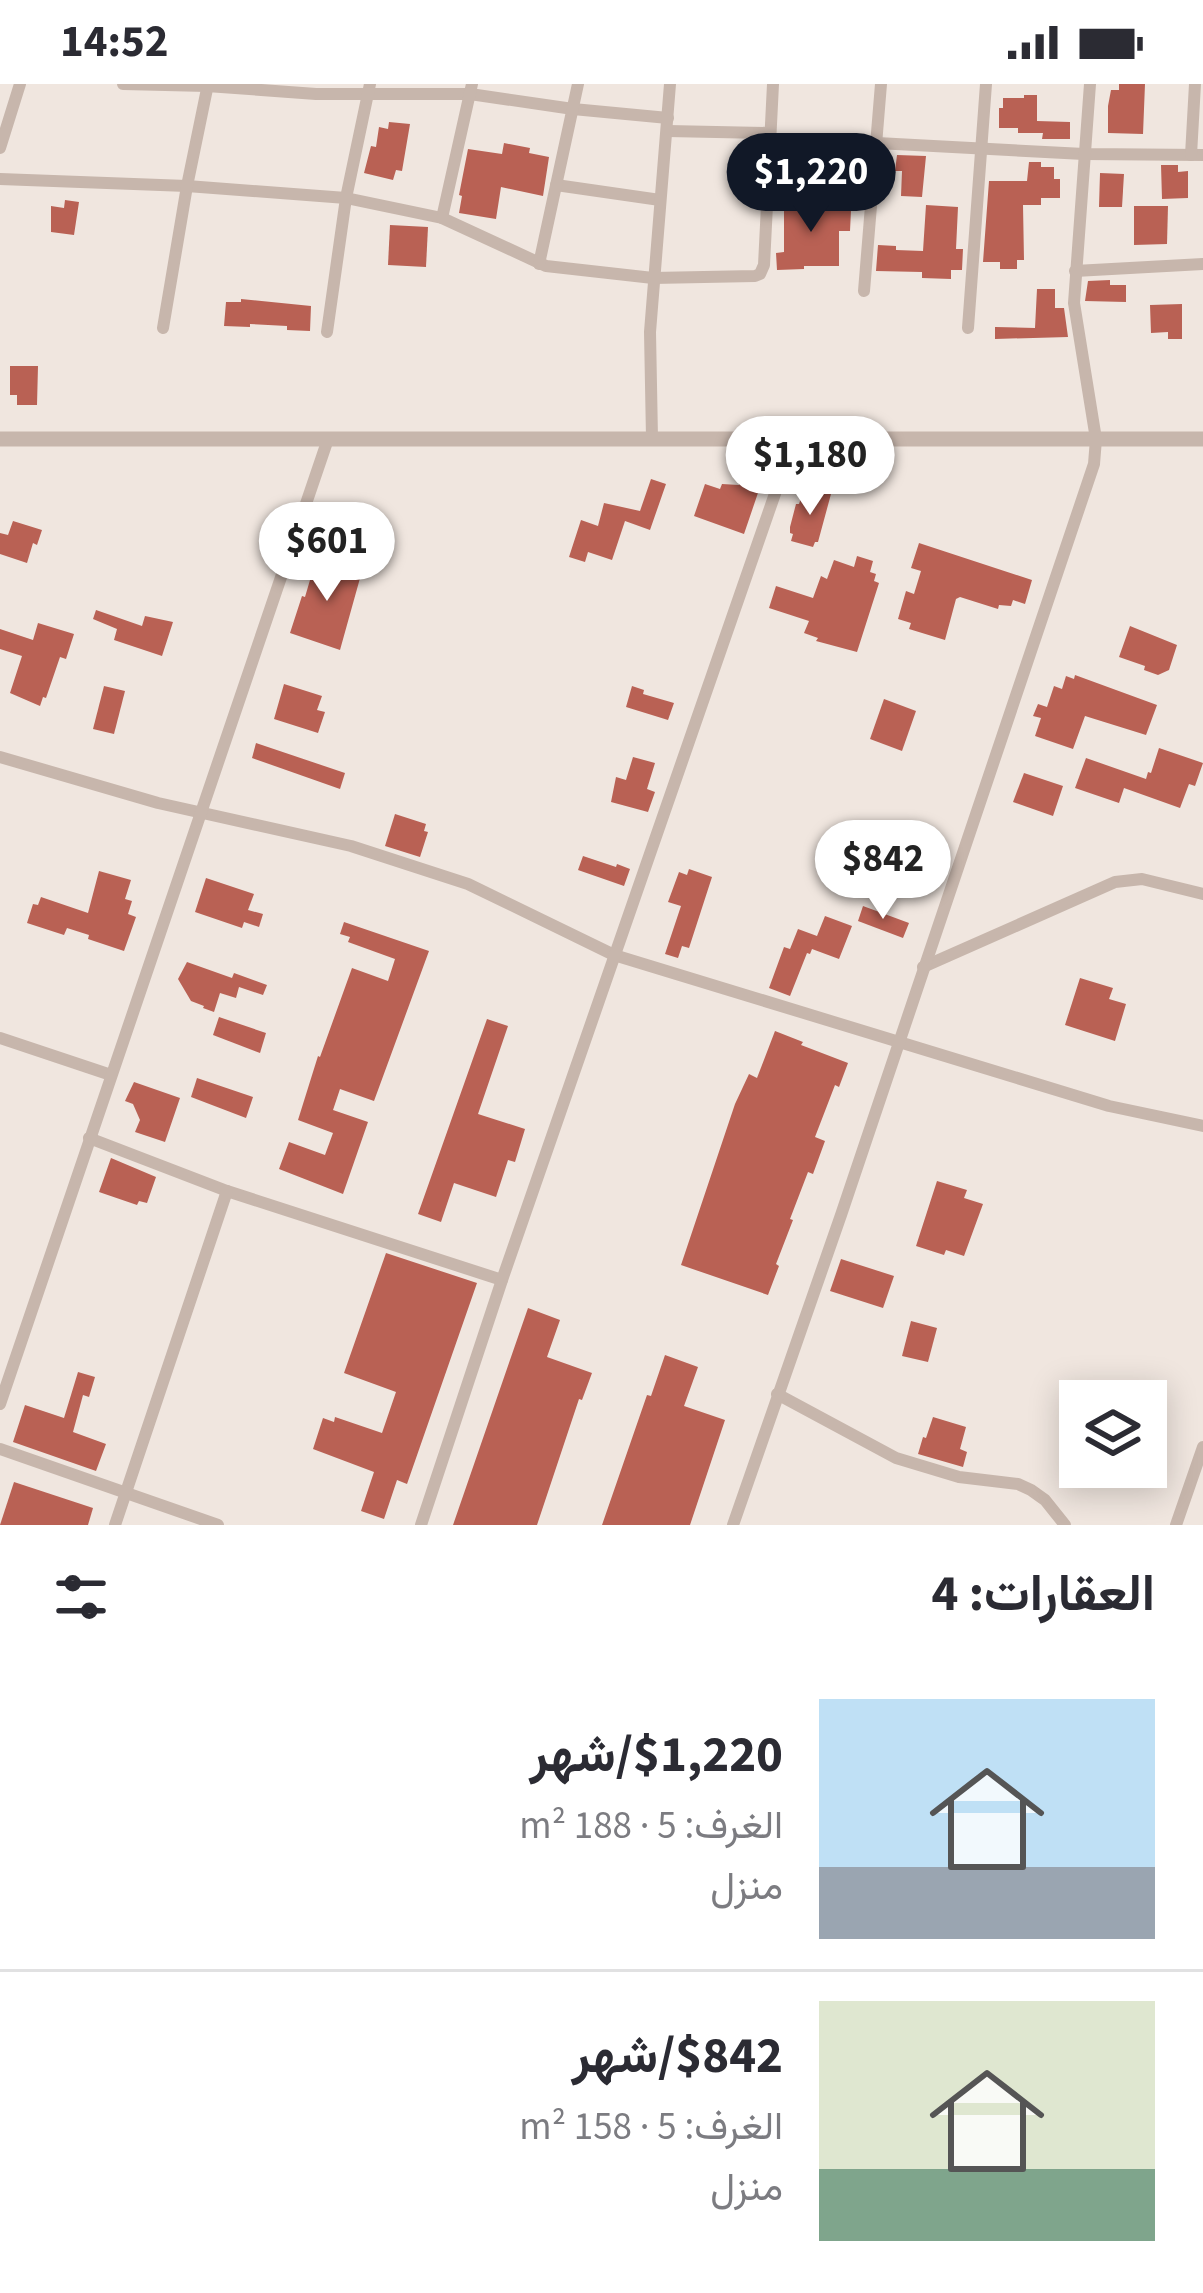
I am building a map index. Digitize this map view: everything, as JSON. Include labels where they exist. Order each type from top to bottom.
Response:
[{"type":"street","points":[[0,148],[20,84]]},
{"type":"street","points":[[124,84],[471,89],[668,124],[770,134]]},
{"type":"street","points":[[539,263],[578,84]]},
{"type":"street","points":[[652,438],[650,332],[670,84]]},
{"type":"street","points":[[0,179],[346,198],[442,218],[539,263],[653,278],[755,276],[764,266],[773,84]]},
{"type":"street","points":[[864,291],[881,84]]},
{"type":"street","points":[[968,328],[986,84]]},
{"type":"street","points":[[733,1525],[1094,464],[1096,439],[1076,327],[1075,271],[1090,84]]},
{"type":"street","points":[[877,142],[981,150],[1197,155],[1196,84]]},
{"type":"street","points":[[163,328],[208,85]]},
{"type":"street","points":[[327,332],[346,198],[369,88]]},
{"type":"street","points":[[442,218],[471,89]]},
{"type":"street","points":[[556,185],[660,200]]},
{"type":"street","points":[[1075,271],[1203,264]]},
{"type":"street","points":[[0,439],[1203,439]]},
{"type":"street","points":[[0,1404],[328,439]]},
{"type":"street","points":[[421,1525],[794,439]]},
{"type":"street","points":[[0,757],[158,803],[351,846],[469,884],[614,955],[1108,1106],[1203,1126]]},
{"type":"street","points":[[922,967],[1126,879],[1153,880],[1203,894]]},
{"type":"street","points":[[0,1038],[111,1075]]},
{"type":"street","points":[[89,1138],[227,1191],[502,1280]]},
{"type":"street","points":[[115,1525],[227,1191]]},
{"type":"street","points":[[777,1394],[896,1458],[959,1477],[1018,1484],[1045,1500],[1065,1525]]},
{"type":"street","points":[[1176,1525],[1203,1447]]},
{"type":"street","points":[[0,1448],[218,1525]]},
{"type":"building","points":[[1119,84],[1145,84],[1143,134],[1108,133],[1111,90],[1119,90]]},
{"type":"building","points":[[1037,95],[1037,121],[1070,122],[1070,139],[1042,139],[1043,133],[999,128],[1003,98]]},
{"type":"building","points":[[389,122],[410,124],[402,171],[396,170],[393,180],[364,173],[379,127],[388,129]]},
{"type":"building","points":[[504,143],[549,157],[543,196],[501,187],[496,219],[459,213],[468,149],[502,154]]},
{"type":"building","points":[[780,149],[845,152],[848,185],[826,184],[827,169],[779,167]]},
{"type":"building","points":[[897,155],[926,156],[922,197],[901,196]]},
{"type":"building","points":[[1029,162],[1054,167],[1054,179],[1060,179],[1060,198],[1023,205],[1024,260],[1017,260],[1017,269],[1000,269],[1000,262],[983,262],[989,181],[1027,181]]},
{"type":"building","points":[[1161,165],[1178,165],[1178,172],[1188,171],[1188,198],[1162,199]]},
{"type":"building","points":[[1100,173],[1124,174],[1122,207],[1099,207]]},
{"type":"building","points":[[813,196],[812,209],[851,210],[850,231],[839,231],[839,266],[777,270],[776,253],[784,252],[784,198]]},
{"type":"building","points":[[65,200],[79,202],[74,235],[51,232],[51,206],[64,208]]},
{"type":"building","points":[[926,205],[958,207],[956,249],[963,249],[962,270],[951,270],[951,279],[922,278],[922,272],[876,271],[878,245],[923,251]]},
{"type":"building","points":[[1134,206],[1168,206],[1167,244],[1134,245]]},
{"type":"building","points":[[390,225],[428,227],[426,267],[388,265]]},
{"type":"building","points":[[1110,280],[1110,285],[1126,285],[1126,302],[1085,301],[1088,281]]},
{"type":"building","points":[[1037,289],[1055,289],[1055,308],[1064,308],[1068,337],[995,339],[995,327],[1035,328]]},
{"type":"building","points":[[241,299],[311,306],[310,331],[287,330],[287,326],[224,326],[226,302]]},
{"type":"building","points":[[1182,304],[1182,339],[1168,339],[1168,332],[1151,333],[1150,305]]},
{"type":"building","points":[[10,366],[38,366],[37,405],[17,405],[17,395],[10,395]]},
{"type":"building","points":[[651,479],[666,484],[650,530],[625,521],[612,560],[588,552],[585,562],[569,557],[581,520],[598,526],[604,503],[640,511]]},
{"type":"building","points":[[740,480],[760,487],[744,534],[694,516],[705,484],[720,489],[722,484],[739,485]]},
{"type":"building","points":[[808,491],[831,494],[813,547],[791,541],[790,527],[796,504],[801,498],[806,500]]},
{"type":"building","points":[[13,521],[42,530],[27,563],[0,554],[0,533],[8,535]]},
{"type":"building","points":[[919,543],[1032,580],[1025,604],[1013,600],[1011,606],[999,605],[998,609],[960,597],[945,640],[909,629],[911,623],[898,619],[906,591],[914,594],[921,571],[911,568]]},
{"type":"building","points":[[857,556],[873,561],[870,572],[879,583],[857,652],[816,641],[818,638],[804,633],[809,621],[769,608],[776,586],[813,598],[821,576],[827,579],[834,560],[854,567]]},
{"type":"building","points":[[325,558],[362,571],[340,650],[290,633],[315,563],[322,565]]},
{"type":"building","points":[[96,610],[142,626],[145,616],[173,622],[162,656],[114,640],[117,629],[93,619]]},
{"type":"building","points":[[38,623],[74,634],[40,706],[10,693],[22,656],[0,649],[0,629],[33,640]]},
{"type":"building","points":[[1130,626],[1177,645],[1169,670],[1158,675],[1119,657]]},
{"type":"building","points":[[1075,675],[1157,705],[1146,735],[1085,716],[1073,749],[1035,736],[1041,718],[1033,716],[1038,704],[1047,707],[1054,686],[1062,689],[1066,676],[1074,679]]},
{"type":"building","points":[[284,684],[322,696],[317,710],[325,712],[318,733],[274,719]]},
{"type":"building","points":[[104,686],[125,691],[114,734],[93,729]]},
{"type":"building","points":[[632,686],[674,703],[668,720],[626,707]]},
{"type":"building","points":[[884,699],[916,711],[902,751],[870,739]]},
{"type":"building","points":[[256,743],[345,773],[340,789],[252,758]]},
{"type":"building","points":[[1159,748],[1203,763],[1180,808],[1124,788],[1119,803],[1075,788],[1086,758],[1146,779]]},
{"type":"building","points":[[633,757],[655,763],[647,789],[655,792],[648,812],[611,802],[616,777],[626,780]]},
{"type":"building","points":[[1024,773],[1063,786],[1053,816],[1013,802]]},
{"type":"building","points":[[395,814],[426,824],[420,857],[385,846]]},
{"type":"building","points":[[843,836],[870,845],[860,876],[829,866]]},
{"type":"building","points":[[583,856],[630,869],[624,886],[578,870]]},
{"type":"building","points":[[689,869],[712,877],[689,948],[682,946],[678,958],[665,954],[681,906],[668,902],[679,872],[687,875]]},
{"type":"building","points":[[99,871],[131,880],[125,899],[132,901],[128,914],[136,917],[124,951],[67,928],[64,935],[27,923],[33,904],[38,905],[41,897],[88,913]]},
{"type":"building","points":[[206,878],[254,894],[248,910],[263,914],[259,927],[244,922],[242,928],[195,912]]},
{"type":"building","points":[[863,906],[909,923],[903,938],[858,921]]},
{"type":"building","points":[[825,916],[852,926],[839,959],[812,949],[790,996],[769,988],[784,947],[790,949],[798,929],[817,936]]},
{"type":"building","points":[[344,922],[429,951],[374,1101],[340,1089],[333,1110],[368,1122],[343,1194],[279,1169],[289,1142],[325,1155],[333,1133],[298,1120],[318,1056],[352,968],[388,981],[395,959],[348,942],[350,937],[340,934]]},
{"type":"building","points":[[187,962],[267,985],[263,995],[239,987],[236,998],[220,993],[214,1012],[191,1001],[178,979]]},
{"type":"building","points":[[1080,978],[1113,988],[1109,999],[1126,1004],[1115,1041],[1065,1025]]},
{"type":"building","points":[[219,1017],[266,1033],[260,1053],[213,1035]]},
{"type":"building","points":[[487,1019],[508,1026],[478,1114],[525,1129],[515,1162],[508,1160],[496,1197],[454,1183],[441,1222],[418,1214]]},
{"type":"building","points":[[775,1031],[848,1063],[815,1137],[825,1141],[790,1219],[768,1295],[681,1265],[735,1104],[749,1074],[757,1078]]},
{"type":"building","points":[[197,1078],[253,1097],[246,1118],[191,1097]]},
{"type":"building","points":[[134,1082],[180,1098],[165,1142],[135,1132],[140,1120],[133,1104],[125,1101]]},
{"type":"building","points":[[111,1158],[156,1177],[147,1203],[137,1205],[99,1192]]},
{"type":"building","points":[[937,1181],[967,1190],[964,1198],[983,1204],[964,1256],[916,1246]]},
{"type":"building","points":[[386,1253],[477,1283],[407,1484],[397,1480],[384,1519],[361,1511],[374,1472],[313,1449],[323,1418],[334,1422],[335,1417],[382,1433],[396,1392],[344,1373]]},
{"type":"building","points":[[841,1259],[894,1276],[883,1308],[830,1291]]},
{"type":"building","points":[[528,1308],[560,1320],[547,1357],[592,1373],[537,1525],[453,1525]]},
{"type":"building","points":[[911,1321],[937,1328],[928,1362],[902,1356]]},
{"type":"building","points":[[665,1355],[698,1367],[684,1406],[725,1420],[690,1525],[602,1525],[647,1395],[651,1396]]},
{"type":"building","points":[[78,1372],[95,1377],[89,1397],[83,1395],[73,1432],[106,1444],[96,1471],[13,1442],[25,1405],[64,1418]]},
{"type":"building","points":[[933,1417],[966,1427],[960,1449],[967,1452],[963,1467],[918,1454]]},
{"type":"building","points":[[14,1482],[93,1508],[88,1525],[0,1525]]}]
